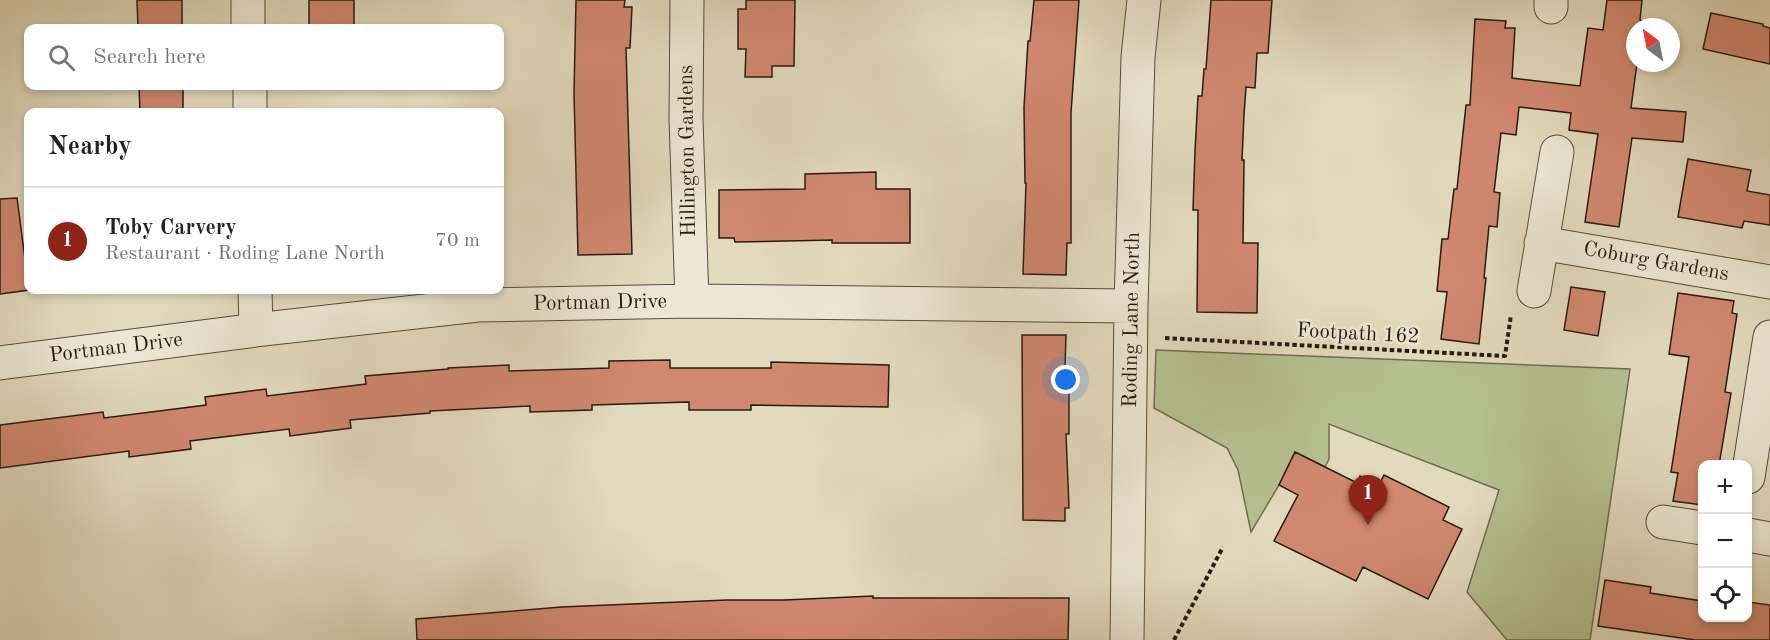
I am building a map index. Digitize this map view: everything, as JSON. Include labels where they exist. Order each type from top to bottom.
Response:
[{"type":"street","points":[[248,0],[248,24]]},
{"type":"street","name":"Hillington Gardens","points":[[687,0],[686,119],[692,302]]},
{"type":"street","name":"Roding Lane North","points":[[1127,640],[1131,321],[1138,57],[1144,0]]},
{"type":"street","points":[[250,90],[250,108]]},
{"type":"street","points":[[1534,291],[1557,152]]},
{"type":"street","name":"Coburg Gardens","points":[[1541,243],[1770,282]]},
{"type":"street","points":[[255,294],[256,330]]},
{"type":"street","name":"Portman Drive","points":[[0,363],[256,330],[478,305],[692,302],[1131,321]]},
{"type":"street","points":[[1752,468],[1761,447],[1770,338]]},
{"type":"street","points":[[1663,522],[1698,527]]},
{"type":"street","points":[[1752,536],[1770,539]]},
{"type":"path","name":"Footpath 162","points":[[1131,321],[1505,356],[1513,303],[1519,298],[1527,298],[1534,291]]},
{"type":"path","points":[[1173,640],[1223,547]]},
{"type":"green space","points":[[1156,350],[1630,369],[1590,640],[1507,640],[1467,592],[1499,490],[1329,424],[1329,459],[1325,467],[1295,452],[1279,485],[1251,532],[1238,470],[1227,448],[1154,408]]},
{"type":"building","points":[[137,0],[182,0],[182,24],[138,24]]},
{"type":"building","points":[[309,0],[354,0],[354,24],[309,24]]},
{"type":"building","points":[[576,0],[625,0],[624,7],[632,7],[630,48],[626,48],[632,254],[578,255],[574,93]]},
{"type":"building","points":[[746,0],[795,0],[794,66],[772,66],[772,77],[745,77],[746,49],[738,49],[738,9],[746,9]]},
{"type":"building","points":[[1034,0],[1079,0],[1071,113],[1071,243],[1067,243],[1066,275],[1023,274],[1026,183],[1024,107],[1028,41],[1030,41]]},
{"type":"building","points":[[1211,0],[1272,0],[1268,53],[1257,53],[1255,88],[1246,87],[1244,115],[1243,243],[1258,243],[1257,313],[1197,312],[1198,210],[1193,210],[1195,151],[1198,96],[1202,96],[1204,69],[1206,69]]},
{"type":"building","points":[[1607,0],[1642,0],[1640,18],[1626,18],[1626,72],[1636,72],[1631,108],[1686,112],[1683,142],[1632,138],[1619,227],[1585,222],[1598,134],[1569,130],[1571,113],[1519,107],[1516,135],[1501,133],[1494,192],[1500,193],[1497,227],[1489,226],[1479,344],[1441,339],[1447,292],[1437,291],[1442,239],[1448,239],[1454,189],[1457,189],[1466,105],[1470,105],[1475,19],[1506,21],[1505,28],[1515,28],[1512,78],[1580,86],[1588,28],[1603,30]]},
{"type":"building","points":[[1711,13],[1763,24],[1770,28],[1770,64],[1703,49]]},
{"type":"building","points":[[139,90],[183,90],[183,108],[140,108]]},
{"type":"building","points":[[1688,159],[1751,170],[1747,191],[1770,195],[1770,225],[1744,221],[1742,228],[1678,217]]},
{"type":"building","points":[[876,172],[876,189],[910,189],[910,243],[832,243],[832,240],[735,242],[734,238],[719,238],[719,190],[805,189],[805,174]]},
{"type":"building","points":[[17,198],[24,252],[24,291],[0,294],[0,199]]},
{"type":"building","points":[[1571,287],[1605,292],[1598,336],[1564,330]]},
{"type":"building","points":[[1678,293],[1734,301],[1732,313],[1737,314],[1725,392],[1731,393],[1720,460],[1698,460],[1698,504],[1673,501],[1678,473],[1671,472],[1689,357],[1669,354]]},
{"type":"building","points":[[1022,335],[1066,335],[1065,367],[1069,367],[1069,434],[1066,434],[1069,508],[1065,508],[1065,521],[1023,520]]},
{"type":"building","points":[[670,360],[670,368],[771,368],[771,362],[889,365],[888,407],[751,405],[751,410],[689,410],[689,402],[592,405],[592,410],[530,412],[530,406],[430,411],[430,413],[350,420],[351,428],[290,436],[289,429],[190,441],[191,449],[129,457],[129,451],[0,468],[0,425],[103,412],[104,418],[206,405],[205,397],[266,389],[267,396],[366,384],[365,376],[509,365],[509,371],[609,368],[609,361]]},
{"type":"building","points":[[1295,452],[1357,483],[1360,476],[1379,485],[1384,475],[1449,507],[1443,520],[1462,529],[1428,599],[1363,567],[1356,581],[1274,541],[1298,495],[1279,485]]},
{"type":"building","points":[[1605,580],[1651,587],[1650,593],[1698,600],[1698,622],[1752,622],[1752,603],[1770,605],[1770,640],[1695,640],[1598,626]]},
{"type":"building","points":[[873,596],[873,598],[1069,598],[1068,640],[417,640],[416,619],[561,607]]},
{"type":"place","name":"Toby Carvery","points":[[1368,525]]}]
